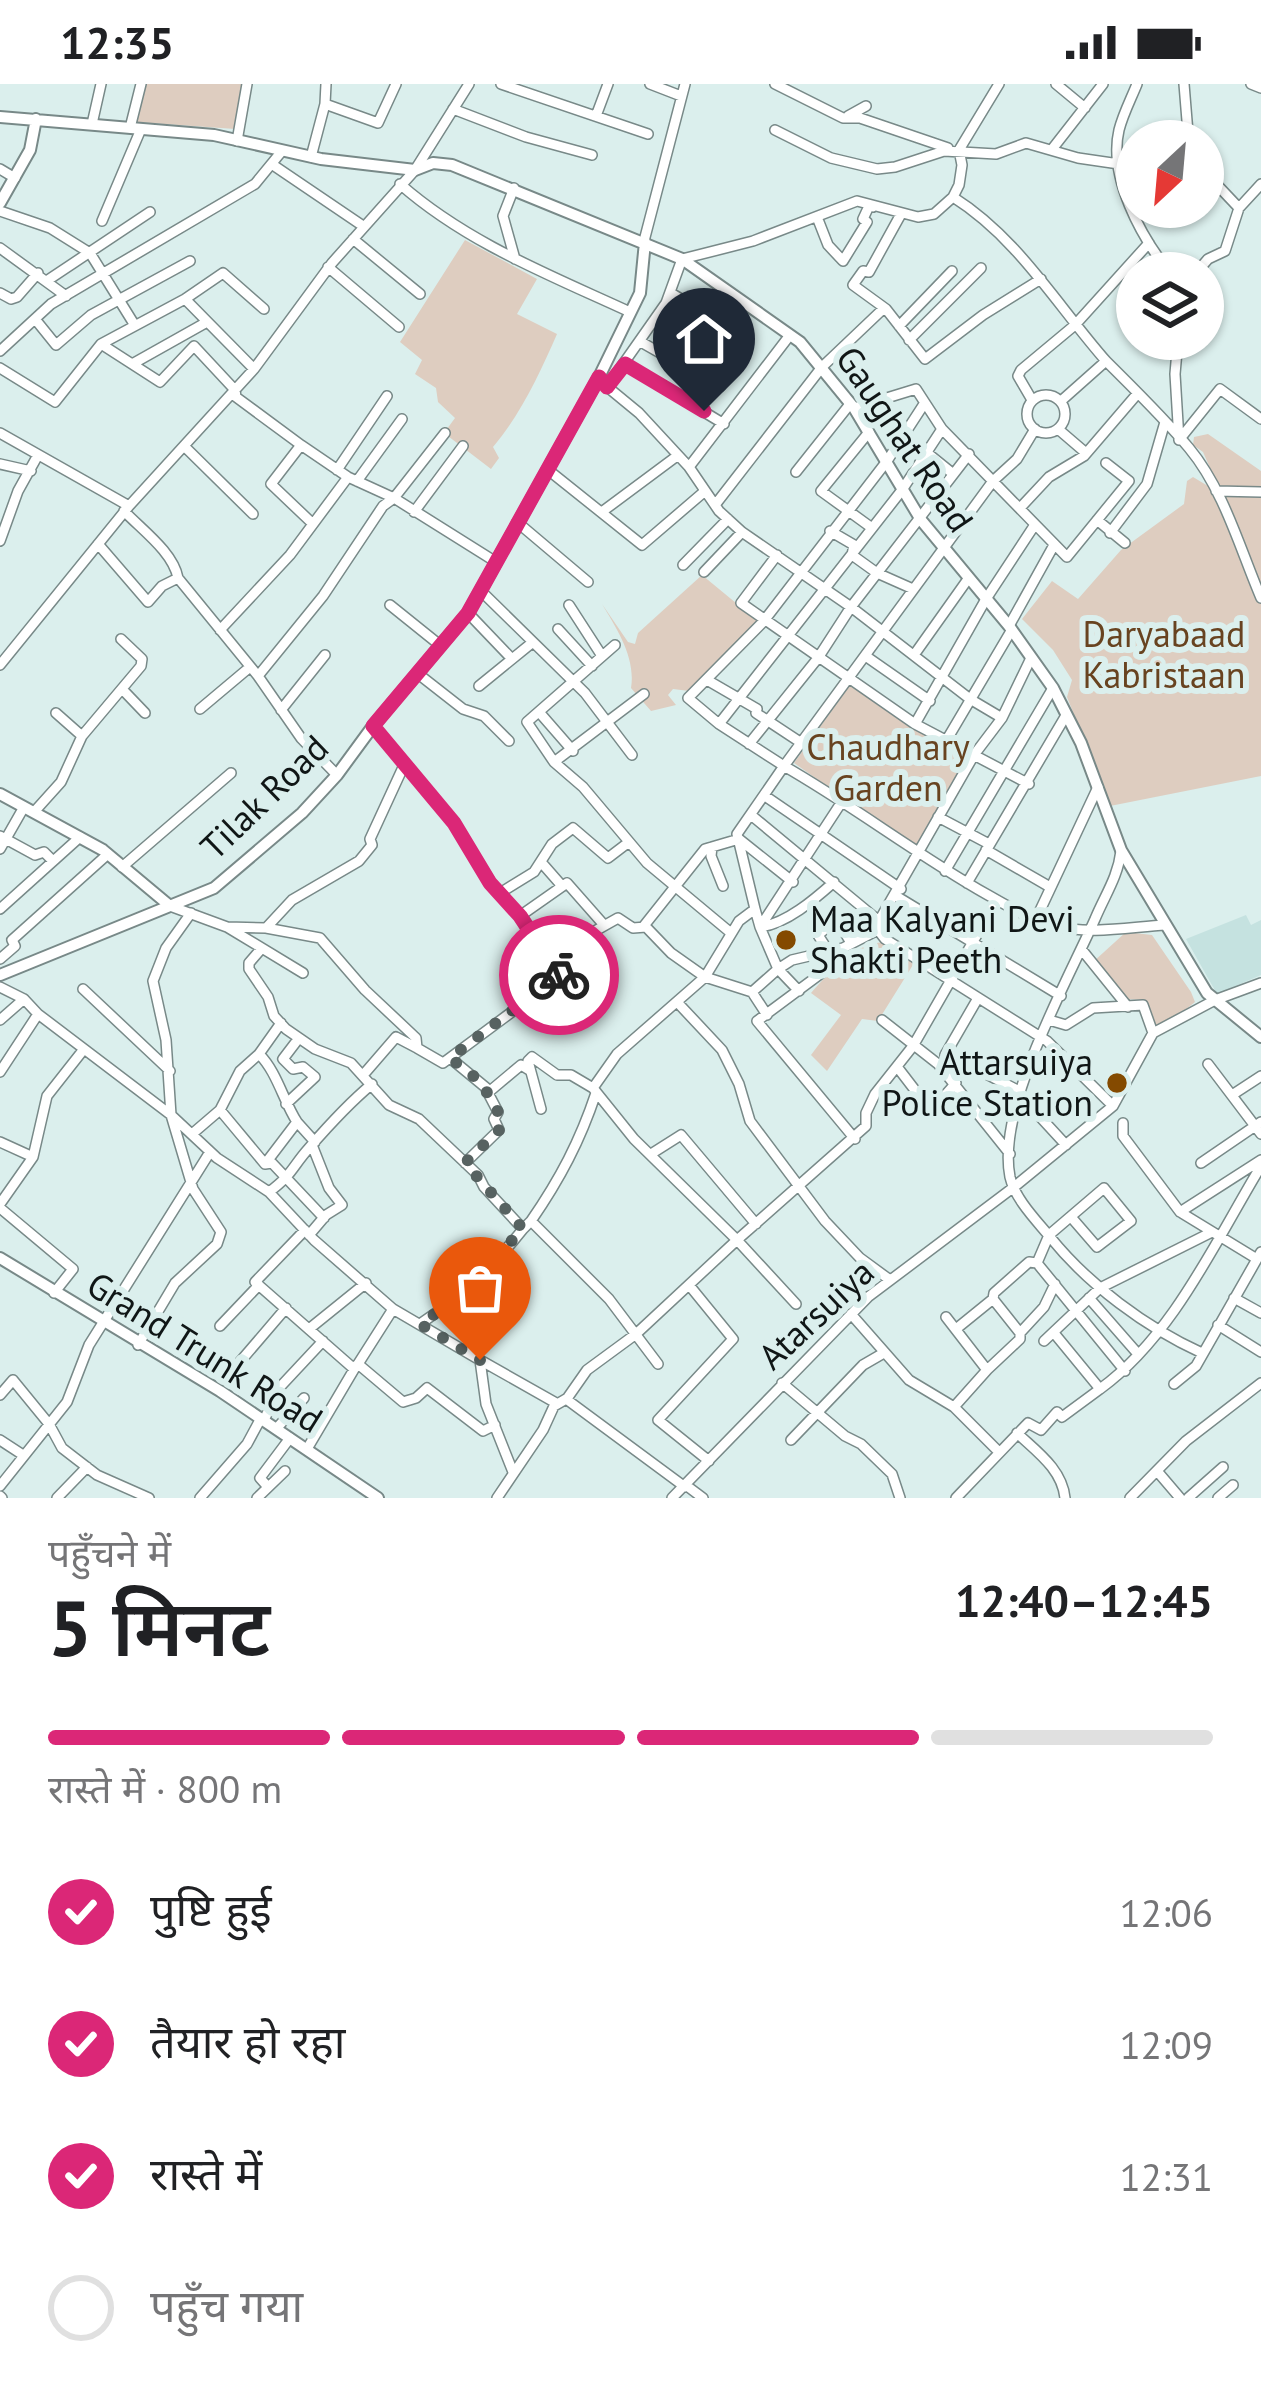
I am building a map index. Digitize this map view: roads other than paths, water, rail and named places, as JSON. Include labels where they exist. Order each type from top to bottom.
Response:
[{"type":"main road","name":"Gaughat Road","points":[[2,121],[36,119],[135,128],[415,170],[433,163],[452,165],[682,259],[790,335],[852,406],[920,520],[1053,688],[1082,743],[1121,850],[1166,926],[1215,1000],[1261,1037]]},
{"type":"main road","points":[[0,207],[30,150],[36,119]]},
{"type":"main road","name":"Tilak Road","points":[[0,975],[214,888],[302,813],[338,775],[468,613],[517,522],[603,382],[640,293],[644,242]]},
{"type":"main road","points":[[0,794],[107,854],[170,906]]},
{"type":"main road","name":"Grand Trunk Road","points":[[0,1258],[262,1419],[361,1493],[378,1498]]},
{"type":"street","points":[[92,124],[101,84]]},
{"type":"street","points":[[103,221],[135,128],[141,84]]},
{"type":"street","points":[[237,141],[247,84]]},
{"type":"street","points":[[311,157],[326,84]]},
{"type":"street","points":[[325,104],[378,123],[396,84]]},
{"type":"street","points":[[0,665],[127,508],[254,369],[328,267],[415,170],[470,84]]},
{"type":"street","points":[[501,84],[528,88],[648,134]]},
{"type":"street","points":[[596,116],[608,84]]},
{"type":"street","points":[[650,84],[682,96]]},
{"type":"street","points":[[644,242],[685,84]]},
{"type":"street","points":[[775,84],[843,118],[860,118],[927,143],[996,154],[1026,143],[1116,164]]},
{"type":"street","points":[[818,217],[828,245],[843,261],[867,222],[863,219],[868,206],[902,214],[934,214],[953,197],[962,165],[959,150],[999,84]]},
{"type":"street","points":[[1056,84],[1085,109]]},
{"type":"street","points":[[1053,148],[1103,84]]},
{"type":"street","points":[[1123,120],[1137,84]]},
{"type":"street","points":[[1184,84],[1187,120]]},
{"type":"street","points":[[1251,84],[1261,88]]},
{"type":"street","points":[[843,118],[866,106]]},
{"type":"street","points":[[452,109],[592,155]]},
{"type":"street","points":[[775,130],[831,158],[878,169],[959,150]]},
{"type":"street","points":[[0,351],[66,296],[255,184],[282,151]]},
{"type":"street","points":[[272,165],[363,226]]},
{"type":"street","points":[[0,169],[15,178]]},
{"type":"street","points":[[400,184],[459,230],[630,312]]},
{"type":"street","points":[[1223,252],[1239,208],[1260,186]]},
{"type":"street","points":[[514,188],[503,220],[515,259]]},
{"type":"street","points":[[1224,192],[1239,208]]},
{"type":"street","points":[[953,197],[984,217],[1106,361],[1186,444],[1216,491],[1261,598]]},
{"type":"street","points":[[878,208],[857,201],[753,241],[682,259],[671,293],[654,322],[625,364],[603,382],[639,413],[742,532],[1002,718]]},
{"type":"street","points":[[0,207],[50,227],[90,253],[134,324]]},
{"type":"street","points":[[0,293],[11,299],[149,212]]},
{"type":"street","points":[[902,214],[869,272],[863,272],[853,285],[883,309],[925,359],[982,315],[1041,280]]},
{"type":"street","points":[[1143,228],[1156,252]]},
{"type":"street","points":[[352,239],[420,294]]},
{"type":"street","points":[[1032,400],[1018,376],[1021,370],[1075,325],[1150,242]]},
{"type":"street","points":[[0,248],[66,296]]},
{"type":"street","points":[[24,290],[56,345],[91,315],[190,261]]},
{"type":"street","points":[[328,267],[400,327]]},
{"type":"street","points":[[909,340],[982,268]]},
{"type":"street","points":[[899,326],[952,271]]},
{"type":"street","points":[[1,370],[56,401],[101,344],[223,273],[264,309]]},
{"type":"street","points":[[671,293],[722,324]]},
{"type":"street","points":[[185,299],[254,369]]},
{"type":"street","points":[[695,372],[736,299]]},
{"type":"street","points":[[716,505],[822,367],[883,309]]},
{"type":"street","points":[[134,363],[207,322]]},
{"type":"street","points":[[654,322],[705,353]]},
{"type":"street","points":[[689,467],[790,335]]},
{"type":"street","points":[[640,342],[719,386]]},
{"type":"street","points":[[101,344],[160,382],[194,346],[236,390],[236,397],[301,445],[496,562]]},
{"type":"street","points":[[704,411],[742,354]]},
{"type":"street","points":[[1176,360],[1179,440]]},
{"type":"street","points":[[1061,401],[1106,361]]},
{"type":"street","points":[[625,364],[724,424]]},
{"type":"street","points":[[796,472],[852,406],[916,389],[942,428],[1067,556],[1130,481],[1106,463]]},
{"type":"street","points":[[1179,440],[1220,389],[1261,419]]},
{"type":"street","points":[[1020,508],[1049,477],[1086,453],[1138,393]]},
{"type":"street","points":[[1043,394],[1061,401],[1066,413],[1058,429],[1046,433],[1034,429],[1027,412],[1032,400],[1043,394]]},
{"type":"street","points":[[337,470],[387,396]]},
{"type":"street","points":[[924,404],[887,461],[763,622],[688,698],[719,724],[843,800],[945,871],[1036,919],[1053,926],[1091,929],[1166,926]]},
{"type":"street","points":[[220,630],[402,418]]},
{"type":"street","points":[[1110,533],[1148,484],[1165,422]]},
{"type":"street","points":[[719,724],[902,490],[942,428]]},
{"type":"street","points":[[799,991],[778,969],[760,927],[737,834],[993,481],[1016,460],[1034,429]]},
{"type":"street","points":[[1058,429],[1086,453]]},
{"type":"street","points":[[868,432],[821,491],[872,528]]},
{"type":"street","points":[[0,433],[127,508],[301,739],[338,775]]},
{"type":"street","points":[[258,676],[323,596],[383,506],[446,433]]},
{"type":"street","points":[[301,445],[271,484],[313,524]]},
{"type":"street","points":[[184,446],[253,514]]},
{"type":"street","points":[[414,512],[463,446]]},
{"type":"street","points":[[926,452],[952,473]]},
{"type":"street","points":[[0,542],[18,491],[38,454]]},
{"type":"street","points":[[749,744],[968,454]]},
{"type":"street","points":[[603,511],[677,456]]},
{"type":"street","points":[[0,464],[31,471]]},
{"type":"street","points":[[548,469],[644,545],[705,491]]},
{"type":"street","points":[[1216,491],[1261,492]]},
{"type":"street","points":[[683,565],[728,519]]},
{"type":"street","points":[[1097,520],[1125,543]]},
{"type":"street","points":[[517,522],[588,582]]},
{"type":"street","points":[[916,724],[986,599],[1034,526]]},
{"type":"street","points":[[830,531],[854,545],[852,555]]},
{"type":"street","points":[[704,572],[742,532]]},
{"type":"street","points":[[98,544],[148,602],[162,586],[178,578]]},
{"type":"street","points":[[946,741],[1054,545]]},
{"type":"street","points":[[777,555],[741,603],[916,724],[1029,784]]},
{"type":"street","points":[[852,555],[913,589]]},
{"type":"street","points":[[914,656],[968,579]]},
{"type":"street","points":[[481,590],[609,722],[632,755]]},
{"type":"street","points":[[390,605],[441,646]]},
{"type":"street","points":[[569,605],[602,656]]},
{"type":"street","points":[[468,613],[512,659]]},
{"type":"street","points":[[558,629],[592,666]]},
{"type":"street","points":[[53,861],[44,853],[35,855],[2,841],[61,782],[82,736],[141,666],[142,659],[121,639]]},
{"type":"street","points":[[479,686],[533,641]]},
{"type":"street","points":[[615,645],[526,722],[554,762],[584,788],[646,863],[731,933]]},
{"type":"street","points":[[281,710],[325,656]]},
{"type":"street","points":[[867,657],[929,701]]},
{"type":"street","points":[[855,1139],[757,1022],[823,972],[847,945],[879,926],[974,755],[1002,718],[1030,660]]},
{"type":"street","points":[[200,709],[250,667]]},
{"type":"street","points":[[417,673],[463,709],[484,716],[509,741]]},
{"type":"street","points":[[707,680],[803,744]]},
{"type":"street","points":[[945,871],[1053,688]]},
{"type":"street","points":[[122,689],[145,713]]},
{"type":"street","points":[[554,762],[644,694]]},
{"type":"street","points":[[538,712],[573,751]]},
{"type":"street","points":[[56,713],[82,736]]},
{"type":"street","points":[[967,883],[1065,717]]},
{"type":"street","points":[[266,1189],[368,1079],[396,1037],[443,1064],[560,977],[454,823],[373,726]]},
{"type":"street","points":[[266,928],[292,900],[363,857],[405,763]]},
{"type":"street","points":[[122,867],[231,773]]},
{"type":"street","points":[[1036,919],[1097,787]]},
{"type":"street","points":[[765,796],[823,833],[972,945],[1061,997]]},
{"type":"street","points":[[760,927],[843,800]]},
{"type":"street","points":[[751,815],[834,882],[879,926],[885,939],[1040,1037],[1113,1106],[1153,1033],[1215,1000],[1260,985]]},
{"type":"street","points":[[938,817],[1050,887]]},
{"type":"street","points":[[500,893],[534,872],[552,844],[573,828],[608,858],[629,842]]},
{"type":"street","points":[[0,909],[80,837]]},
{"type":"street","points":[[643,927],[705,849],[739,839]]},
{"type":"street","points":[[739,839],[793,882]]},
{"type":"street","points":[[712,847],[723,886]]},
{"type":"street","points":[[1121,850],[1116,876],[1040,1037],[1020,1094],[1010,1154],[1014,1187],[1049,1235],[1100,1288],[1202,1353]]},
{"type":"street","points":[[12,940],[107,854]]},
{"type":"street","points":[[541,862],[562,886]]},
{"type":"street","points":[[760,927],[769,927],[812,902],[834,882]]},
{"type":"street","points":[[520,916],[570,884],[604,925]]},
{"type":"street","points":[[497,1498],[559,1403],[587,1370],[636,1334],[866,1126],[875,1094],[913,1046],[998,900]]},
{"type":"street","points":[[170,906],[227,927],[303,974]]},
{"type":"street","points":[[420,1324],[455,1300],[527,1225],[564,1174],[580,1142],[594,1090],[617,1054],[705,976],[731,933],[755,909]]},
{"type":"street","points":[[138,1345],[175,1283],[218,1244],[221,1232],[191,1180],[171,1115],[170,1071],[153,981],[166,948],[191,914]]},
{"type":"street","points":[[547,958],[619,918],[633,928],[643,927],[705,976],[752,992],[767,1015]]},
{"type":"street","points":[[827,949],[818,935],[831,924],[839,923],[847,945]]},
{"type":"street","points":[[0,927],[15,946],[0,958]]},
{"type":"street","points":[[227,927],[320,938],[416,1038],[417,1048]]},
{"type":"street","points":[[752,992],[792,960],[847,945]]},
{"type":"street","points":[[261,949],[249,969],[281,1023],[299,1038],[351,1063],[389,1105],[419,1119],[609,1299],[658,1364]]},
{"type":"street","points":[[1082,950],[1128,1007]]},
{"type":"street","points":[[792,960],[810,980]]},
{"type":"street","points":[[0,987],[25,999],[38,1015],[171,1115],[210,1151],[266,1189],[307,1233],[394,1309],[559,1403],[703,1498]]},
{"type":"street","points":[[83,989],[170,1071]]},
{"type":"street","points":[[938,1064],[978,998]]},
{"type":"street","points":[[0,1020],[25,999]]},
{"type":"street","points":[[677,1002],[722,1050],[750,1121],[825,1221],[860,1258],[890,1280]]},
{"type":"street","points":[[1049,1020],[1066,1025],[1088,1009],[1146,1007],[1153,1033]]},
{"type":"street","points":[[0,1072],[38,1015]]},
{"type":"street","points":[[882,1020],[938,1064],[1010,1154]]},
{"type":"street","points":[[192,1134],[220,1110],[240,1071],[281,1023]]},
{"type":"street","points":[[286,1104],[315,1077],[303,1067],[293,1069],[283,1059],[299,1038]]},
{"type":"street","points":[[54,1293],[73,1269],[0,1206],[4,1192],[32,1157],[47,1096],[84,1049]]},
{"type":"street","points":[[946,1053],[1020,1094],[1066,1145]]},
{"type":"street","points":[[259,1054],[313,1143],[329,1187],[342,1205],[255,1282],[353,1369],[357,1364]]},
{"type":"street","points":[[450,1058],[486,1089],[498,1112],[494,1118],[499,1130],[465,1163]]},
{"type":"street","points":[[541,1109],[529,1070],[532,1058],[556,1075],[571,1075],[594,1090],[634,1139],[796,1304]]},
{"type":"street","points":[[1208,1064],[1261,1134]]},
{"type":"street","points":[[486,1089],[521,1065],[529,1070]]},
{"type":"street","points":[[898,1068],[932,1111],[956,1083]]},
{"type":"street","points":[[1232,1095],[1261,1076]]},
{"type":"street","name":"Atarsuiya","points":[[672,1498],[850,1314],[1113,1106]]},
{"type":"street","points":[[220,1110],[265,1164]]},
{"type":"street","points":[[265,1164],[298,1122]]},
{"type":"street","points":[[1124,1123],[1123,1136],[1180,1212],[1259,1256],[1196,1366],[1174,1384]]},
{"type":"street","points":[[1202,1163],[1257,1123]]},
{"type":"street","points":[[651,1154],[681,1135],[756,1224]]},
{"type":"street","points":[[0,1142],[32,1157]]},
{"type":"street","points":[[0,1486],[67,1402],[89,1345],[210,1151]]},
{"type":"street","points":[[265,1164],[272,1163],[324,1218]]},
{"type":"street","points":[[1180,1212],[1261,1163]]},
{"type":"street","points":[[956,1498],[1028,1423],[1041,1430],[1057,1412],[1062,1417],[1125,1371],[1161,1330],[1261,1163]]},
{"type":"street","points":[[1037,1263],[1049,1235],[1104,1188],[1131,1221],[1097,1247],[1071,1217]]},
{"type":"street","points":[[1044,1341],[1100,1288],[1215,1234]]},
{"type":"street","points":[[956,1329],[1029,1262],[1037,1263],[1125,1371]]},
{"type":"street","points":[[309,1329],[366,1283]]},
{"type":"street","points":[[1020,1333],[1043,1307],[1054,1284]]},
{"type":"street","points":[[220,1326],[259,1285]]},
{"type":"street","points":[[689,1285],[733,1340],[658,1420],[709,1460]]},
{"type":"street","points":[[1089,1298],[1138,1354]]},
{"type":"street","points":[[1234,1298],[1261,1313]]},
{"type":"street","points":[[954,1407],[1021,1340],[993,1299]]},
{"type":"street","points":[[232,1370],[286,1308]]},
{"type":"street","points":[[307,1450],[394,1309]]},
{"type":"street","points":[[850,1314],[913,1384],[954,1407],[999,1452]]},
{"type":"street","points":[[946,1317],[987,1370]]},
{"type":"street","points":[[1218,1325],[1260,1349]]},
{"type":"street","points":[[1054,1333],[1100,1389]]},
{"type":"street","points":[[200,1498],[247,1444],[280,1387],[323,1341]]},
{"type":"street","points":[[791,1440],[863,1365],[882,1354]]},
{"type":"street","points":[[480,1360],[486,1404],[513,1472]]},
{"type":"street","points":[[357,1364],[403,1402],[427,1388],[483,1431],[495,1424]]},
{"type":"street","points":[[0,1395],[4,1382],[13,1380],[62,1448],[87,1467],[149,1498]]},
{"type":"street","points":[[782,1383],[892,1474],[900,1498]]},
{"type":"street","points":[[1130,1498],[1186,1441],[1261,1383]]},
{"type":"street","points":[[276,1429],[304,1398]]},
{"type":"street","points":[[1017,1432],[1050,1463],[1065,1498]]},
{"type":"street","points":[[268,1487],[260,1478],[290,1438]]},
{"type":"street","points":[[0,1440],[23,1455]]},
{"type":"street","points":[[65,1496],[87,1467]]},
{"type":"street","points":[[1157,1472],[1184,1498],[1223,1467]]},
{"type":"street","points":[[257,1498],[285,1471]]},
{"type":"street","points":[[1218,1498],[1233,1485]]},
{"type":"place","name":"Maa Kalyani Devi Shakti Peeth","points":[[786,940]]},
{"type":"place","name":"Attarsuiya Police Station","points":[[1117,1083]]},
{"type":"park label","name":"Daryabaad Kabristaan","points":[[1164,654]]},
{"type":"park label","name":"Chaudhary Garden","points":[[888,768]]}]
